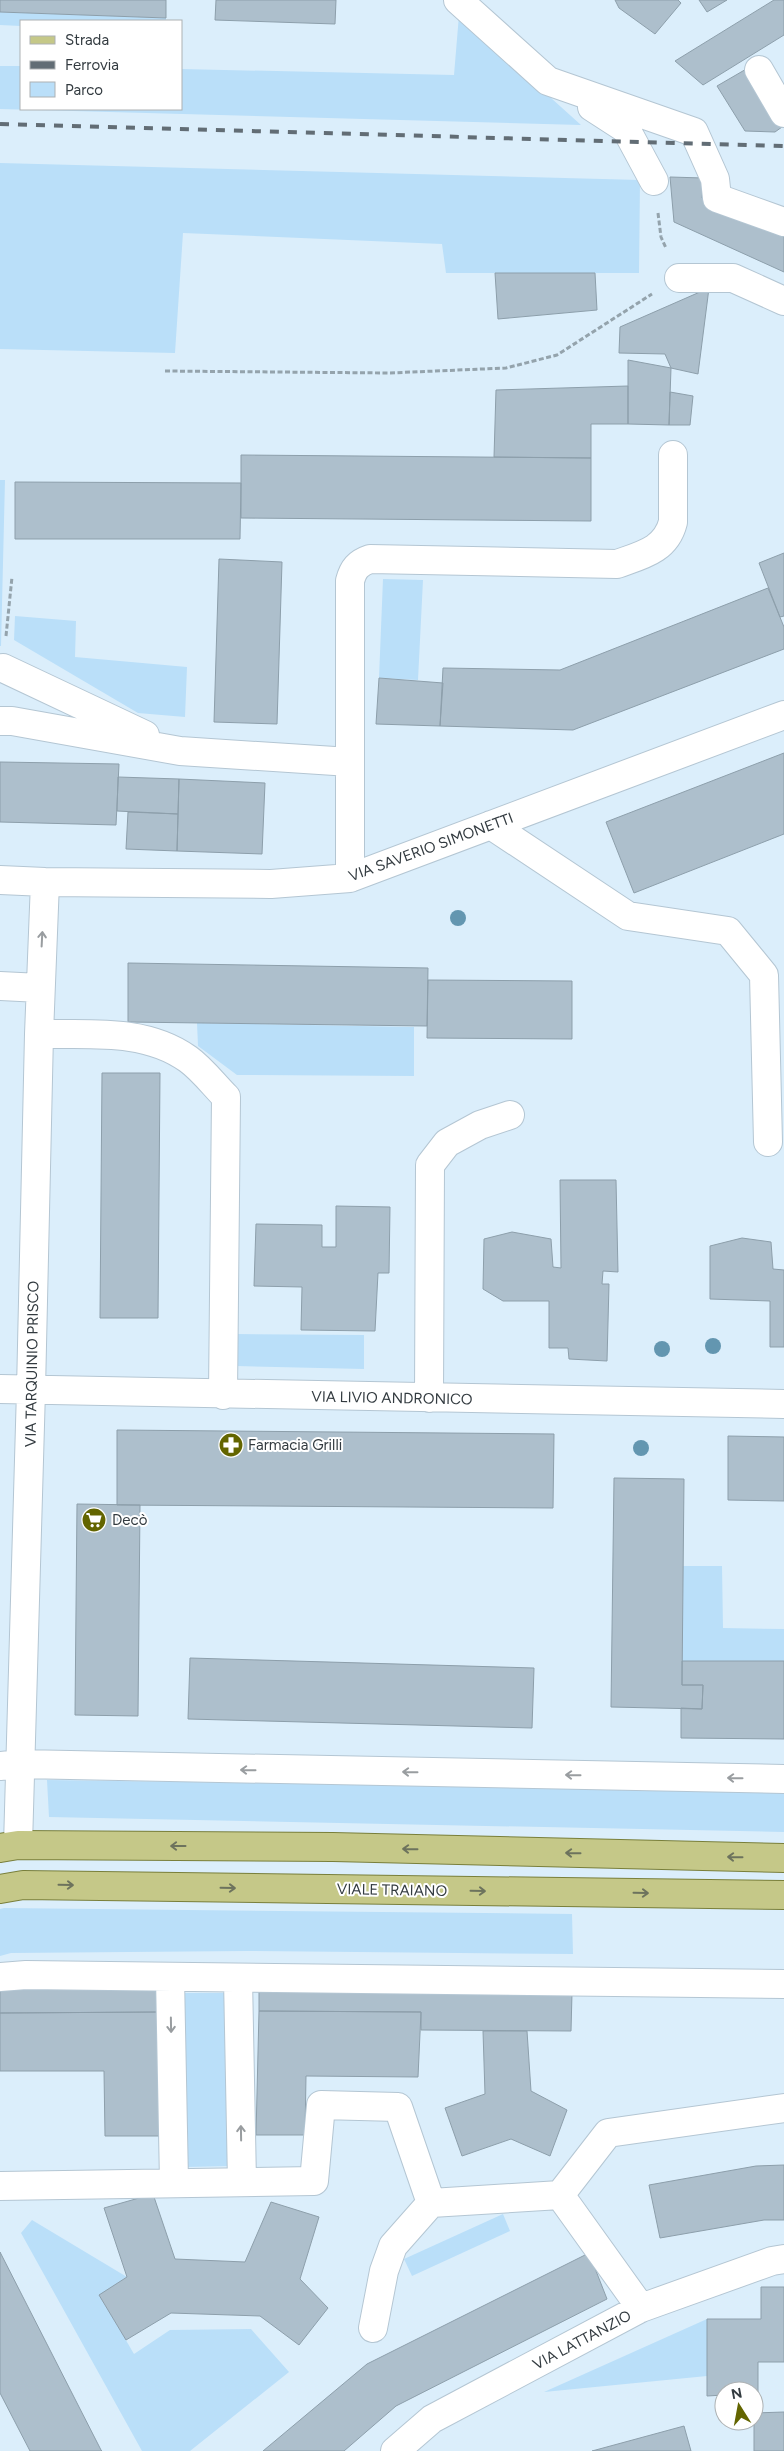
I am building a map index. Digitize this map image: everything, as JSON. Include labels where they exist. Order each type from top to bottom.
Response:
[{"type":"main road","points":[[11,1887],[9,1847],[342,1847],[784,1858]]},
{"type":"main road","name":"VIALE TRAIANO","points":[[11,1887],[784,1896]]},
{"type":"street","points":[[458,0],[548,80],[626,128],[654,180]]},
{"type":"street","points":[[759,70],[784,113]]},
{"type":"street","points":[[548,80],[694,132],[715,179],[717,198],[784,222]]},
{"type":"street","points":[[679,278],[733,278],[784,301]]},
{"type":"street","points":[[350,878],[350,582],[352,573],[358,566],[370,559],[617,564],[638,557],[658,548],[671,530],[673,522],[673,455]]},
{"type":"street","points":[[3,668],[180,751]]},
{"type":"street","name":"VIA SAVERIO SIMONETTI","points":[[0,880],[271,884],[350,878],[784,715]]},
{"type":"street","points":[[0,721],[12,721],[180,751],[350,762]]},
{"type":"street","points":[[491,825],[628,916],[728,931],[764,975],[768,1142]]},
{"type":"street","name":"VIA TARQUINIO PRISCO","points":[[9,1847],[10,1765],[32,1390],[40,988],[45,882]]},
{"type":"street","points":[[0,986],[40,988]]},
{"type":"street","points":[[39,1034],[126,1036],[159,1042],[189,1059],[226,1097],[223,1395]]},
{"type":"street","points":[[429,1398],[430,1165],[447,1142],[480,1125],[510,1115]]},
{"type":"street","name":"VIA LIVIO ANDRONICO","points":[[0,1389],[223,1395],[784,1404]]},
{"type":"street","points":[[10,1765],[784,1779]]},
{"type":"street","points":[[0,1977],[26,1975],[784,1984]]},
{"type":"street","points":[[170,1977],[174,2182]]},
{"type":"street","points":[[238,1978],[242,2182]]},
{"type":"street","points":[[0,2186],[314,2181],[322,2104],[398,2107],[431,2203]]},
{"type":"street","points":[[373,2328],[384,2271],[393,2246],[431,2203],[560,2195],[608,2133],[784,2108]]},
{"type":"street","points":[[560,2195],[641,2308]]},
{"type":"street","name":"VIA LATTANZIO","points":[[395,2451],[432,2420],[641,2308],[772,2260],[784,2259]]},
{"type":"path","points":[[165,371],[389,373],[506,368],[557,355],[679,278],[661,237],[654,180]]},
{"type":"path","points":[[3,668],[12,577]]},
{"type":"green space","points":[[0,12],[166,18],[166,20],[20,20],[20,26],[0,25]]},
{"type":"green space","points":[[459,15],[581,125],[36,110],[182,110],[182,69],[454,75]]},
{"type":"green space","points":[[0,66],[20,66],[20,110],[0,109]]},
{"type":"green space","points":[[0,163],[640,180],[639,273],[446,273],[442,244],[183,233],[175,353],[0,349]]},
{"type":"green space","points":[[0,480],[5,480],[1,646],[0,646]]},
{"type":"green space","points":[[383,579],[423,580],[418,680],[379,678]]},
{"type":"green space","points":[[15,616],[76,621],[75,657],[187,667],[185,717],[138,713],[14,640]]},
{"type":"green space","points":[[197,1023],[414,1027],[414,1076],[237,1075],[198,1046]]},
{"type":"green space","points":[[236,1334],[364,1335],[364,1369],[236,1366]]},
{"type":"green space","points":[[683,1566],[722,1566],[723,1628],[784,1629],[784,1661],[682,1661]]},
{"type":"green space","points":[[47,1780],[784,1791],[784,1832],[49,1817]]},
{"type":"green space","points":[[0,1909],[572,1914],[573,1954],[246,1951],[11,1953],[0,1956]]},
{"type":"green space","points":[[183,1993],[227,1993],[230,2166],[186,2167]]},
{"type":"green space","points":[[503,2214],[510,2231],[412,2276],[404,2259]]},
{"type":"green space","points":[[32,2220],[127,2277],[100,2296],[134,2354],[170,2330],[251,2329],[289,2372],[190,2451],[142,2451],[21,2233]]},
{"type":"green space","points":[[707,2319],[707,2376],[544,2392]]},
{"type":"building","points":[[0,0],[166,0],[166,18],[0,12]]},
{"type":"building","points":[[216,0],[336,0],[335,24],[215,20]]},
{"type":"building","points":[[615,0],[678,0],[681,3],[655,34],[619,8]]},
{"type":"building","points":[[699,0],[727,0],[707,12]]},
{"type":"building","points":[[774,0],[784,0],[784,35],[703,85],[675,61]]},
{"type":"building","points":[[748,68],[782,127],[775,132],[745,131],[717,86]]},
{"type":"building","points":[[670,177],[703,178],[702,198],[784,231],[784,272],[674,222]]},
{"type":"building","points":[[495,273],[595,273],[597,310],[498,319]]},
{"type":"building","points":[[709,288],[698,374],[671,368],[665,354],[619,353],[620,327]]},
{"type":"building","points":[[628,360],[671,368],[669,425],[628,424]]},
{"type":"building","points":[[628,386],[628,424],[591,424],[591,458],[494,457],[496,390]]},
{"type":"building","points":[[670,392],[693,396],[690,425],[669,425]]},
{"type":"building","points":[[241,455],[591,458],[591,521],[241,518]]},
{"type":"building","points":[[15,482],[241,483],[240,539],[15,539]]},
{"type":"building","points":[[784,553],[784,616],[780,617],[759,563]]},
{"type":"building","points":[[219,559],[282,562],[277,724],[214,722]]},
{"type":"building","points":[[768,588],[784,627],[784,649],[573,730],[440,726],[443,668],[560,670]]},
{"type":"building","points":[[379,678],[443,683],[440,726],[376,724]]},
{"type":"building","points":[[784,753],[784,834],[634,893],[606,822]]},
{"type":"building","points":[[0,762],[119,764],[116,825],[0,822]]},
{"type":"building","points":[[118,777],[179,779],[178,814],[117,811]]},
{"type":"building","points":[[179,779],[265,783],[262,854],[177,851]]},
{"type":"building","points":[[128,812],[178,814],[177,851],[126,849]]},
{"type":"building","points":[[128,963],[428,968],[427,1026],[128,1022]]},
{"type":"building","points":[[428,980],[572,981],[572,1039],[427,1038]]},
{"type":"building","points":[[102,1073],[160,1073],[158,1318],[100,1318]]},
{"type":"building","points":[[560,1180],[616,1180],[618,1272],[603,1271],[602,1284],[609,1284],[607,1361],[569,1359],[568,1348],[549,1348],[549,1301],[503,1301],[483,1289],[484,1239],[512,1232],[551,1239],[553,1267],[561,1268]]},
{"type":"building","points":[[336,1206],[390,1207],[389,1273],[378,1273],[375,1331],[301,1330],[302,1287],[254,1286],[256,1224],[322,1225],[322,1247],[336,1247]]},
{"type":"building","points":[[742,1238],[771,1242],[773,1269],[784,1270],[784,1347],[770,1347],[770,1301],[710,1299],[710,1246]]},
{"type":"building","points":[[117,1430],[554,1434],[553,1508],[117,1505]]},
{"type":"building","points":[[728,1436],[784,1437],[784,1501],[728,1500]]},
{"type":"building","points":[[614,1478],[684,1479],[682,1685],[703,1685],[702,1709],[611,1707]]},
{"type":"building","points":[[77,1504],[140,1505],[138,1716],[75,1715]]},
{"type":"building","points":[[190,1658],[534,1668],[532,1728],[188,1719]]},
{"type":"building","points":[[682,1661],[784,1661],[784,1739],[681,1738],[681,1708],[702,1709],[703,1685],[682,1685]]},
{"type":"building","points":[[0,1989],[157,1989],[160,2012],[0,2013]]},
{"type":"building","points":[[259,1989],[572,1993],[571,2031],[421,2030],[421,2012],[259,2011]]},
{"type":"building","points":[[259,2011],[421,2012],[418,2077],[306,2076],[305,2135],[256,2135]]},
{"type":"building","points":[[160,2012],[160,2136],[105,2136],[104,2071],[0,2071],[0,2013]]},
{"type":"building","points":[[483,2031],[527,2031],[531,2091],[567,2110],[550,2156],[511,2139],[462,2156],[445,2108],[485,2094]]},
{"type":"building","points":[[784,2165],[784,2220],[764,2220],[660,2238],[649,2185],[756,2166]]},
{"type":"building","points":[[153,2194],[175,2259],[245,2262],[271,2202],[319,2217],[300,2279],[328,2308],[299,2345],[260,2316],[171,2313],[126,2340],[99,2295],[127,2277],[104,2208]]},
{"type":"building","points":[[0,2252],[102,2451],[30,2451],[0,2393]]},
{"type":"building","points":[[589,2253],[607,2299],[396,2406],[344,2451],[263,2451],[367,2364]]},
{"type":"building","points":[[761,2287],[784,2287],[784,2362],[758,2362],[758,2381],[714,2381],[714,2396],[707,2396],[707,2319],[761,2319]]},
{"type":"building","points":[[784,2412],[784,2451],[754,2451],[754,2431],[764,2431],[764,2413]]},
{"type":"building","points":[[684,2426],[691,2451],[592,2451]]},
{"type":"railway","points":[[0,124],[784,146]]},
{"type":"place","name":"Farmacia Grilli","points":[[231,1445]]},
{"type":"place","name":"Decò","points":[[94,1520]]}]
